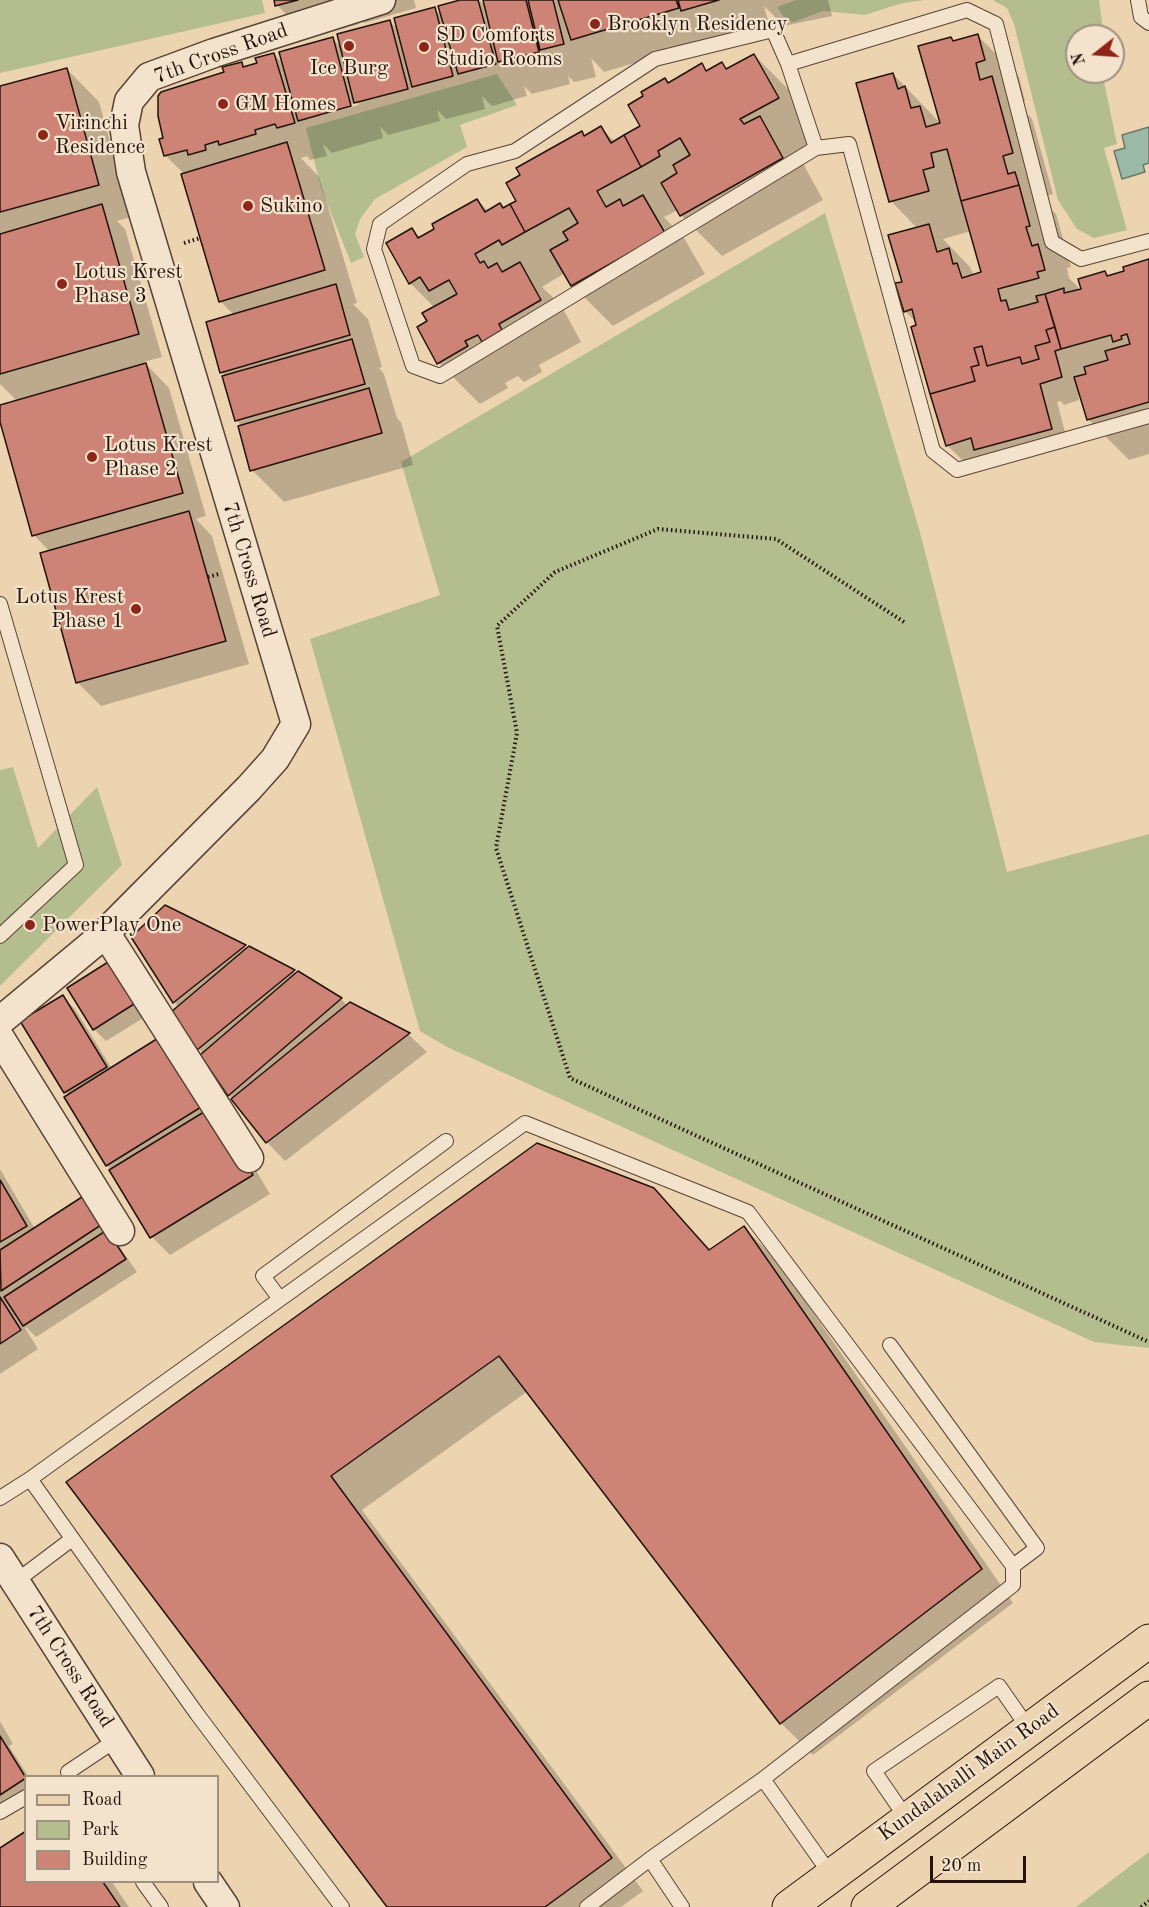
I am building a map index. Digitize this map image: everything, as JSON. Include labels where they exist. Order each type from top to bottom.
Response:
[{"type":"main road","name":"Kundalahalli Main Road","points":[[789,1907],[1149,1641]]},
{"type":"main road","points":[[868,1907],[1149,1698]]},
{"type":"street","name":"7th Cross Road","points":[[0,1021],[105,932],[249,788],[276,759],[296,724],[131,172],[124,125],[129,101],[149,77],[214,53],[381,0]]},
{"type":"street","points":[[105,932],[249,1158]]},
{"type":"street","points":[[0,1038],[120,1231]]},
{"type":"street","name":"7th Cross Road","points":[[0,1558],[139,1775]]},
{"type":"street","points":[[209,1883],[225,1907]]},
{"type":"lane","points":[[1138,0],[1141,17],[1149,23]]},
{"type":"lane","points":[[788,64],[967,10],[996,24],[1052,242],[1081,259],[1149,241]]},
{"type":"lane","points":[[816,148],[788,64],[773,30],[655,59],[515,151],[467,164],[380,224],[374,249],[413,366],[440,376],[816,148],[849,144],[933,451],[957,470],[1149,416]]},
{"type":"lane","points":[[0,604],[76,866],[0,936]]},
{"type":"lane","points":[[0,1498],[30,1479],[525,1123],[748,1212],[1013,1566],[1013,1585],[763,1779],[587,1907]]},
{"type":"lane","points":[[280,1299],[263,1276],[446,1141]]},
{"type":"lane","points":[[890,1345],[1037,1548],[1013,1566]]},
{"type":"lane","points":[[30,1479],[197,1714],[342,1907]]},
{"type":"lane","points":[[15,1582],[72,1539]]},
{"type":"lane","points":[[907,1819],[874,1771],[999,1686],[1029,1729]]},
{"type":"lane","points":[[66,1775],[116,1740]]},
{"type":"lane","points":[[763,1779],[831,1875]]},
{"type":"lane","points":[[0,1812],[24,1798]]},
{"type":"lane","points":[[650,1859],[682,1907]]},
{"type":"lane","points":[[144,1883],[161,1907]]},
{"type":"path","points":[[904,622],[776,539],[658,529],[555,572],[497,626],[518,733],[496,848],[570,1078],[1149,1342]]},
{"type":"path","points":[[208,577],[223,573]]},
{"type":"path","points":[[1142,1907],[1149,1901]]},
{"type":"green space","points":[[0,0],[262,0],[265,13],[0,73]]},
{"type":"green space","points":[[796,0],[924,0],[899,4],[865,15],[823,11],[794,22],[786,20],[777,7]]},
{"type":"green space","points":[[993,0],[1099,0],[1102,24],[1065,24],[1065,84],[1104,84],[1117,144],[1104,148],[1127,230],[1094,238],[1077,229],[1058,200],[1014,24],[1007,8]]},
{"type":"green space","points":[[497,74],[517,105],[460,125],[467,147],[375,199],[360,219],[355,234],[364,257],[351,263],[321,188],[306,128]]},
{"type":"green space","points":[[825,213],[920,532],[1007,872],[1149,834],[1149,1348],[1094,1342],[447,1047],[420,1031],[310,639],[440,595],[401,462]]},
{"type":"green space","name":"PowerPlay One","points":[[13,767],[38,848],[97,787],[122,865],[0,986],[0,770]]},
{"type":"green space","points":[[1149,1852],[1149,1907],[1076,1907]]},
{"type":"shaded area","points":[[1149,127],[1149,163],[1143,165],[1145,172],[1122,179],[1114,151],[1125,148],[1122,135]]},
{"type":"building","points":[[274,0],[298,0],[275,6]]},
{"type":"building","points":[[460,0],[478,0],[496,64],[458,74],[438,6]]},
{"type":"building","points":[[483,0],[526,0],[539,52],[498,62]]},
{"type":"building","points":[[528,0],[553,0],[564,44],[540,50]]},
{"type":"building","name":"Brooklyn Residency","points":[[558,0],[676,0],[679,8],[571,40]]},
{"type":"building","points":[[678,0],[719,0],[681,11]]},
{"type":"building","name":"SD Comforts Studio Rooms","points":[[435,7],[453,76],[412,87],[394,18]]},
{"type":"building","points":[[390,20],[408,89],[354,103],[337,34]]},
{"type":"building","points":[[978,34],[985,60],[976,63],[980,80],[992,76],[1013,153],[1003,156],[1008,174],[1015,172],[1019,185],[961,201],[947,149],[931,153],[934,167],[923,170],[929,191],[889,202],[856,83],[893,73],[898,89],[905,86],[911,108],[920,106],[926,127],[940,123],[918,46],[951,37],[953,41]]},
{"type":"building","points":[[333,37],[351,106],[298,121],[279,52]]},
{"type":"building","name":"GM Homes","points":[[274,53],[295,123],[277,128],[275,124],[255,130],[256,134],[219,145],[218,141],[205,145],[206,150],[188,155],[187,150],[164,156],[159,139],[163,138],[158,116],[158,96],[161,92],[224,72],[222,67],[242,62],[243,67],[257,63],[255,58]]},
{"type":"building","points":[[754,54],[779,98],[740,119],[744,124],[760,116],[783,158],[680,216],[661,183],[677,173],[673,165],[690,155],[680,138],[658,151],[660,156],[641,167],[624,135],[640,126],[628,105],[643,96],[641,92],[665,78],[668,83],[702,63],[706,71],[722,62],[726,69]]},
{"type":"building","name":"Virinchi Residence","points":[[67,68],[99,185],[0,212],[0,86]]},
{"type":"building","points":[[601,126],[611,143],[624,135],[641,167],[597,191],[606,207],[620,199],[623,206],[643,195],[665,233],[571,286],[550,250],[568,240],[563,232],[578,223],[569,208],[525,232],[510,204],[516,201],[506,183],[520,175],[516,168],[582,131],[584,136]]},
{"type":"building","name":"Sukino","points":[[287,142],[325,270],[219,302],[181,174]]},
{"type":"building","points":[[1019,185],[1030,226],[1026,227],[1032,246],[1038,244],[1045,270],[1037,272],[1039,278],[998,289],[1001,301],[1006,300],[1009,310],[1038,302],[1036,296],[1045,294],[1055,327],[1046,330],[1050,342],[1035,346],[1039,359],[1022,364],[1020,357],[987,366],[982,346],[974,348],[979,365],[971,367],[975,381],[930,394],[911,327],[916,325],[912,309],[904,312],[895,283],[902,282],[888,235],[929,224],[937,252],[949,248],[953,264],[957,263],[962,278],[981,272],[961,201]]},
{"type":"building","points":[[477,199],[485,212],[500,203],[503,208],[510,204],[525,232],[502,245],[499,240],[475,254],[480,263],[484,261],[488,268],[497,263],[502,272],[520,262],[541,300],[499,324],[502,330],[482,342],[478,335],[465,341],[468,346],[437,364],[417,327],[427,321],[422,313],[457,294],[449,280],[429,291],[420,277],[409,284],[386,243],[412,228],[418,238],[434,229],[432,224]]},
{"type":"building","name":"Lotus Krest Phase 3","points":[[102,204],[139,334],[0,374],[0,234]]},
{"type":"building","points":[[1149,259],[1149,402],[1087,420],[1074,377],[1086,374],[1084,367],[1108,360],[1105,351],[1130,344],[1127,334],[1121,336],[1122,339],[1113,342],[1111,335],[1061,349],[1045,294],[1064,288],[1064,293],[1081,289],[1078,279],[1105,271],[1107,276],[1124,271],[1123,267]]},
{"type":"building","points":[[336,284],[350,335],[220,373],[206,322]]},
{"type":"building","points":[[1055,327],[1061,349],[1055,351],[1062,377],[1040,384],[1052,429],[974,450],[971,438],[946,446],[930,394],[975,381],[971,367],[979,365],[974,348],[982,346],[987,366],[1020,357],[1022,364],[1039,359],[1035,346],[1050,342],[1046,330]]},
{"type":"building","points":[[352,339],[365,384],[235,421],[222,376]]},
{"type":"building","name":"Lotus Krest Phase 2","points":[[146,363],[183,493],[32,536],[0,422],[0,405]]},
{"type":"building","points":[[369,388],[382,433],[250,471],[238,426]]},
{"type":"building","name":"Lotus Krest Phase 1","points":[[189,511],[226,641],[76,683],[40,553]]},
{"type":"building","points":[[165,905],[246,945],[173,1003],[131,937]]},
{"type":"building","points":[[249,946],[295,970],[197,1050],[171,1012]]},
{"type":"building","points":[[116,957],[142,999],[93,1030],[67,988]]},
{"type":"building","points":[[298,971],[342,998],[228,1096],[200,1055]]},
{"type":"building","points":[[63,995],[107,1067],[64,1093],[20,1021]]},
{"type":"building","points":[[350,1002],[410,1033],[266,1143],[231,1099]]},
{"type":"building","points":[[163,1035],[206,1104],[106,1166],[64,1097]]},
{"type":"building","points":[[212,1107],[253,1175],[150,1238],[109,1170]]},
{"type":"building","points":[[537,1143],[654,1188],[709,1250],[744,1226],[982,1569],[780,1724],[499,1356],[331,1476],[612,1858],[545,1907],[387,1907],[66,1482]]},
{"type":"building","points":[[0,1180],[27,1226],[0,1242]]},
{"type":"building","points":[[85,1195],[104,1223],[1,1291],[0,1250]]},
{"type":"building","points":[[107,1230],[126,1259],[23,1326],[4,1297]]},
{"type":"building","points":[[0,1297],[21,1330],[0,1344]]},
{"type":"building","points":[[0,1736],[24,1775],[24,1779],[0,1795]]},
{"type":"building","points":[[24,1832],[24,1883],[104,1883],[120,1907],[0,1907],[0,1848]]},
{"type":"place","name":"Brooklyn Residency","points":[[595,24]]},
{"type":"place","name":"Ice Burg","points":[[349,46]]},
{"type":"place","name":"SD Comforts Studio Rooms","points":[[424,47]]},
{"type":"place","name":"GM Homes","points":[[223,104]]},
{"type":"place","name":"Virinchi Residence","points":[[43,135]]},
{"type":"place","name":"Sukino","points":[[248,206]]},
{"type":"place","name":"Lotus Krest Phase 3","points":[[62,284]]},
{"type":"place","name":"Lotus Krest Phase 2","points":[[92,457]]},
{"type":"place","name":"Lotus Krest Phase 1","points":[[136,609]]},
{"type":"place","name":"PowerPlay One","points":[[30,925]]}]
